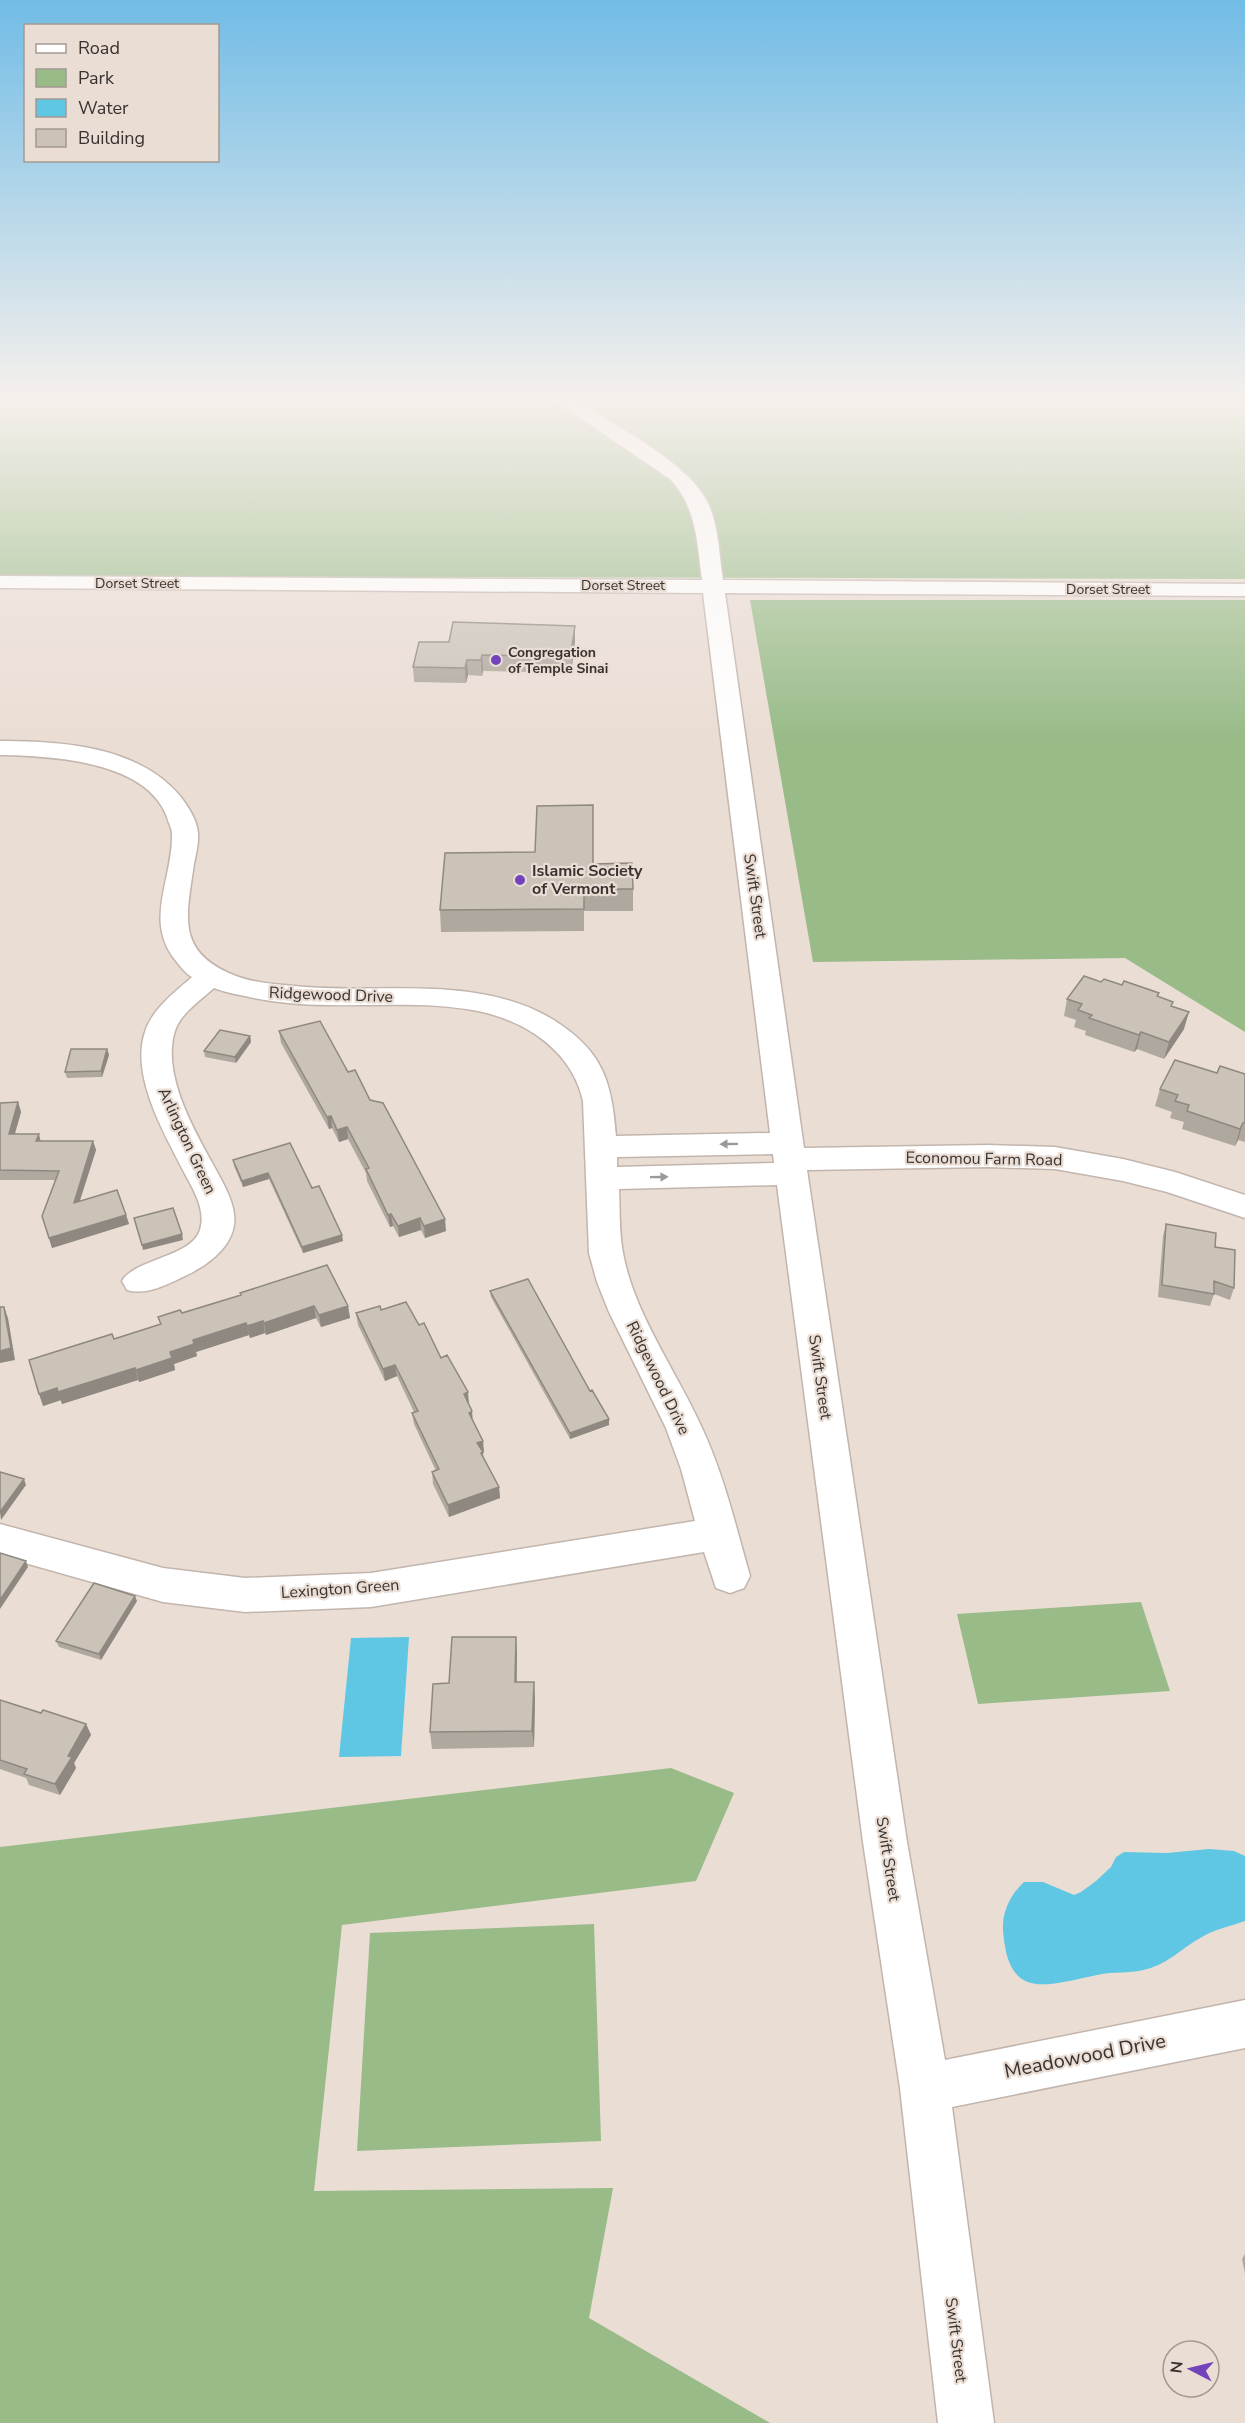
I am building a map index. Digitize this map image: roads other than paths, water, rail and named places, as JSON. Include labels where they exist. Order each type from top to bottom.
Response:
[{"type":"street","name":"Swift Street","points":[[702,513],[789,1159],[883,1830],[925,2088],[966,2423]]},
{"type":"street","name":"Dorset Street","points":[[0,582],[1245,590]]},
{"type":"street","name":"Ridgewood Drive","points":[[0,747],[68,753],[113,763],[149,779],[172,800],[183,820],[185,832],[175,915],[177,943],[184,956],[211,976],[237,987],[286,996],[461,999],[498,1007],[533,1021],[580,1056],[589,1068],[598,1101],[606,1253],[614,1282],[626,1312],[684,1428],[700,1469],[730,1576]]},
{"type":"street","name":"Arlington Green","points":[[140,1281],[188,1262],[203,1252],[213,1238],[218,1223],[219,1211],[214,1198],[165,1098],[156,1069],[155,1054],[160,1030],[170,1014],[211,976]]},
{"type":"street","name":"Economou Farm Road","points":[[789,1159],[988,1156],[1055,1158],[1164,1180],[1245,1207]]},
{"type":"street","points":[[600,1162],[789,1159]]},
{"type":"street","name":"Lexington Green","points":[[0,1540],[163,1585],[245,1595],[371,1590],[499,1571],[602,1551],[719,1534]]},
{"type":"street","name":"Meadowood Drive","points":[[925,2088],[1245,2024]]},
{"type":"water","points":[[409,1637],[401,1756],[339,1757],[351,1638]]},
{"type":"water","points":[[1209,1849],[1234,1851],[1245,1856],[1245,1921],[1207,1934],[1155,1967],[1141,1971],[1103,1974],[1045,1984],[1032,1983],[1021,1978],[1012,1969],[1006,1953],[1003,1923],[1008,1903],[1024,1882],[1043,1882],[1074,1895],[1096,1881],[1111,1867],[1116,1857],[1124,1852],[1167,1853]]},
{"type":"place","name":"Congregation of Temple Sinai","points":[[496,660]]},
{"type":"place","name":"Islamic Society of Vermont","points":[[520,880]]}]
